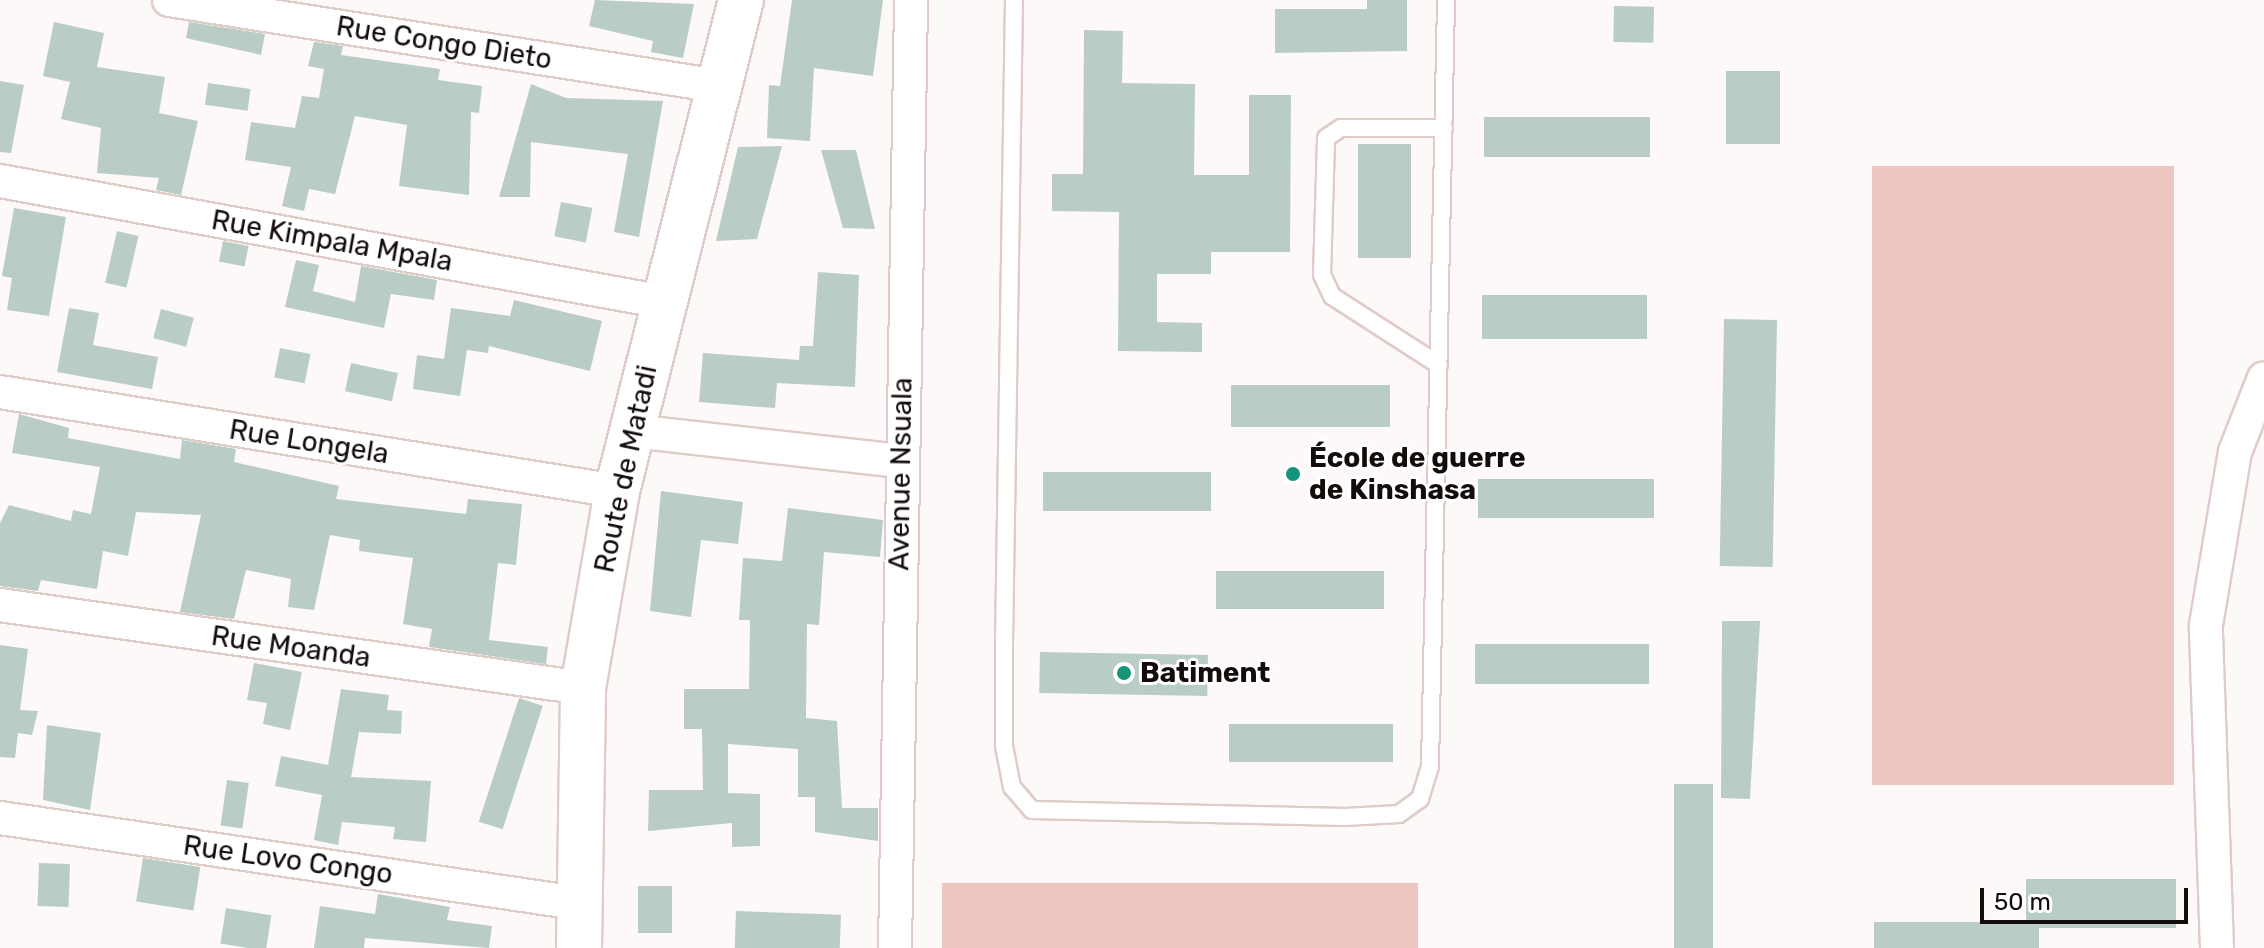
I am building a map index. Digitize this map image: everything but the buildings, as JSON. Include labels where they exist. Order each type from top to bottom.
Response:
[{"type":"main road","name":"Route de Matadi","points":[[579,948],[577,903],[583,688],[617,491],[741,0]]},
{"type":"street","name":"Rue Congo Dieto","points":[[169,0],[719,86]]},
{"type":"street","name":"Avenue Nsuala","points":[[895,948],[911,0]]},
{"type":"street","name":"Rue Kimpala Mpala","points":[[0,181],[664,302]]},
{"type":"street","points":[[2217,948],[2206,625],[2235,452],[2264,378]]},
{"type":"street","name":"Rue Longela","points":[[0,392],[617,491]]},
{"type":"street","points":[[632,431],[901,461]]},
{"type":"street","name":"Rue Moanda","points":[[0,605],[583,688]]},
{"type":"street","name":"Rue Lovo Congo","points":[[0,818],[577,903]]},
{"type":"lane","points":[[1014,0],[1004,746],[1012,787],[1032,810],[1345,817],[1399,814],[1420,799],[1430,766],[1446,0]]},
{"type":"lane","points":[[1439,365],[1332,296],[1322,275],[1326,138],[1341,128],[1444,128]]},
{"type":"shaded area","points":[[1872,166],[2174,166],[2174,785],[1872,785]]},
{"type":"shaded area","points":[[942,883],[1418,883],[1418,948],[942,948]]},
{"type":"place","name":"École de guerre de Kinshasa","points":[[1293,474]]},
{"type":"place","name":"Batiment","points":[[1124,673]]}]
